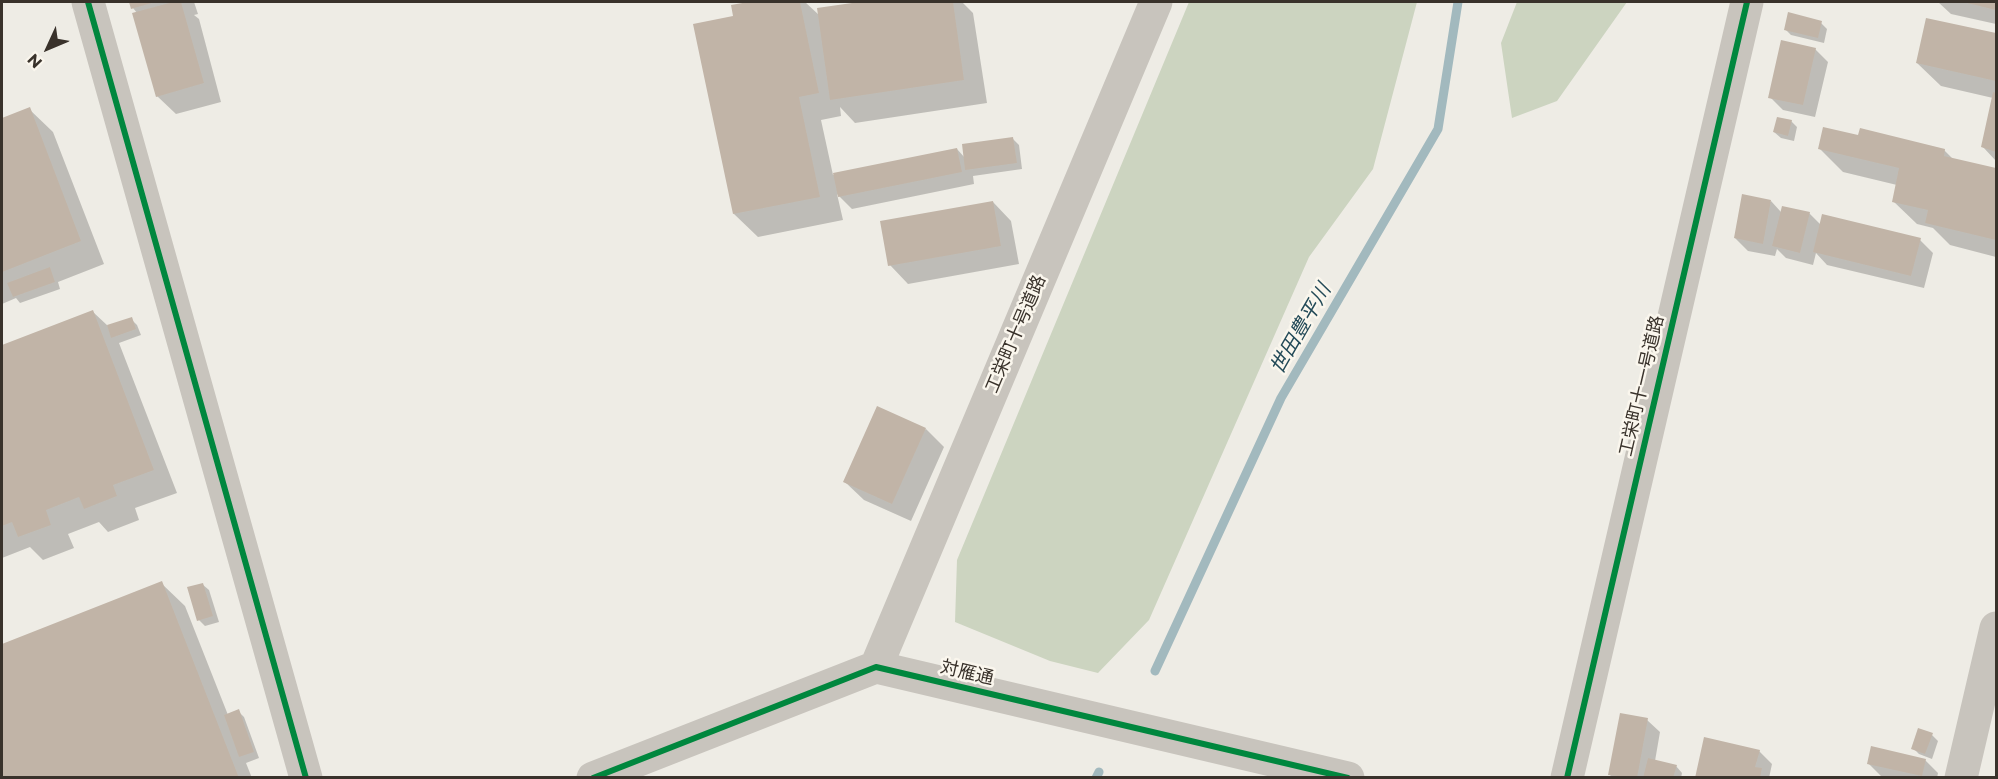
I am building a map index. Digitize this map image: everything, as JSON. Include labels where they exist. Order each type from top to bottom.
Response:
[{"type":"street","points":[[88,2],[306,777]]},
{"type":"street","name":"工栄町十号道路","points":[[876,667],[1156,2]]},
{"type":"street","name":"工栄町十一号道路","points":[[1567,777],[1747,2]]},
{"type":"street","points":[[1961,777],[1996,628]]},
{"type":"street","points":[[593,777],[876,667]]},
{"type":"street","name":"対雁通","points":[[876,667],[1348,777]]},
{"type":"green space","points":[[1189,2],[1417,2],[1373,169],[1309,257],[1149,620],[1098,673],[1050,661],[955,622],[957,560]]},
{"type":"green space","points":[[1517,2],[1627,2],[1557,101],[1512,118],[1501,43]]},
{"type":"building","points":[[129,2],[155,2],[131,9]]},
{"type":"building","points":[[181,2],[204,83],[156,97],[132,13]]},
{"type":"building","points":[[748,2],[800,2],[819,93],[799,97],[820,197],[733,214],[693,24],[733,16],[731,5]]},
{"type":"building","points":[[859,2],[953,2],[964,80],[830,100],[817,8]]},
{"type":"building","points":[[1963,2],[1996,2],[1996,10]]},
{"type":"building","points":[[1788,12],[1822,21],[1818,38],[1784,30]]},
{"type":"building","points":[[1926,18],[1996,33],[1996,81],[1916,63]]},
{"type":"building","points":[[1781,40],[1816,48],[1803,105],[1768,98]]},
{"type":"building","points":[[1993,92],[1996,93],[1996,152],[1981,147]]},
{"type":"building","points":[[30,107],[81,241],[2,272],[2,118]]},
{"type":"building","points":[[1777,117],[1792,120],[1788,136],[1773,132]]},
{"type":"building","points":[[1823,127],[1858,135],[1860,128],[1945,149],[1944,156],[1996,168],[1996,240],[1925,223],[1928,210],[1892,202],[1899,168],[1818,149]]},
{"type":"building","points":[[1013,137],[1017,163],[965,170],[962,144]]},
{"type":"building","points":[[957,148],[962,172],[838,197],[833,173]]},
{"type":"building","points":[[1742,194],[1771,200],[1763,244],[1734,238]]},
{"type":"building","points":[[993,201],[1001,246],[888,266],[880,221]]},
{"type":"building","points":[[1782,206],[1810,212],[1800,253],[1772,246]]},
{"type":"building","points":[[1822,214],[1921,238],[1911,276],[1813,252]]},
{"type":"building","points":[[50,267],[55,282],[13,297],[7,283]]},
{"type":"building","points":[[93,310],[154,470],[113,485],[117,496],[84,509],[79,497],[46,510],[51,525],[18,537],[12,522],[2,526],[2,345]]},
{"type":"building","points":[[132,317],[136,329],[111,338],[107,325]]},
{"type":"building","points":[[877,406],[926,428],[892,504],[843,482]]},
{"type":"building","points":[[162,581],[239,778],[2,778],[2,644]]},
{"type":"building","points":[[203,583],[213,616],[197,621],[187,587]]},
{"type":"building","points":[[239,709],[254,752],[239,757],[224,715]]},
{"type":"building","points":[[1620,713],[1648,718],[1637,778],[1608,775]]},
{"type":"building","points":[[1918,728],[1933,733],[1925,754],[1911,749]]},
{"type":"building","points":[[1704,737],[1760,750],[1755,767],[1762,768],[1760,778],[1695,778]]},
{"type":"building","points":[[1871,746],[1926,759],[1922,776],[1867,764]]},
{"type":"building","points":[[1648,758],[1677,765],[1673,778],[1643,778]]},
{"type":"waterway","name":"世田豊平川","points":[[1155,671],[1281,398],[1438,129],[1458,2]]},
{"type":"waterway","name":"世田豊平川","points":[[1096,778],[1099,772]]},
{"type":"cycle path","points":[[88,2],[306,778]]},
{"type":"cycle path","points":[[1567,778],[1747,2]]},
{"type":"cycle path","points":[[593,778],[876,667],[1348,778]]}]
